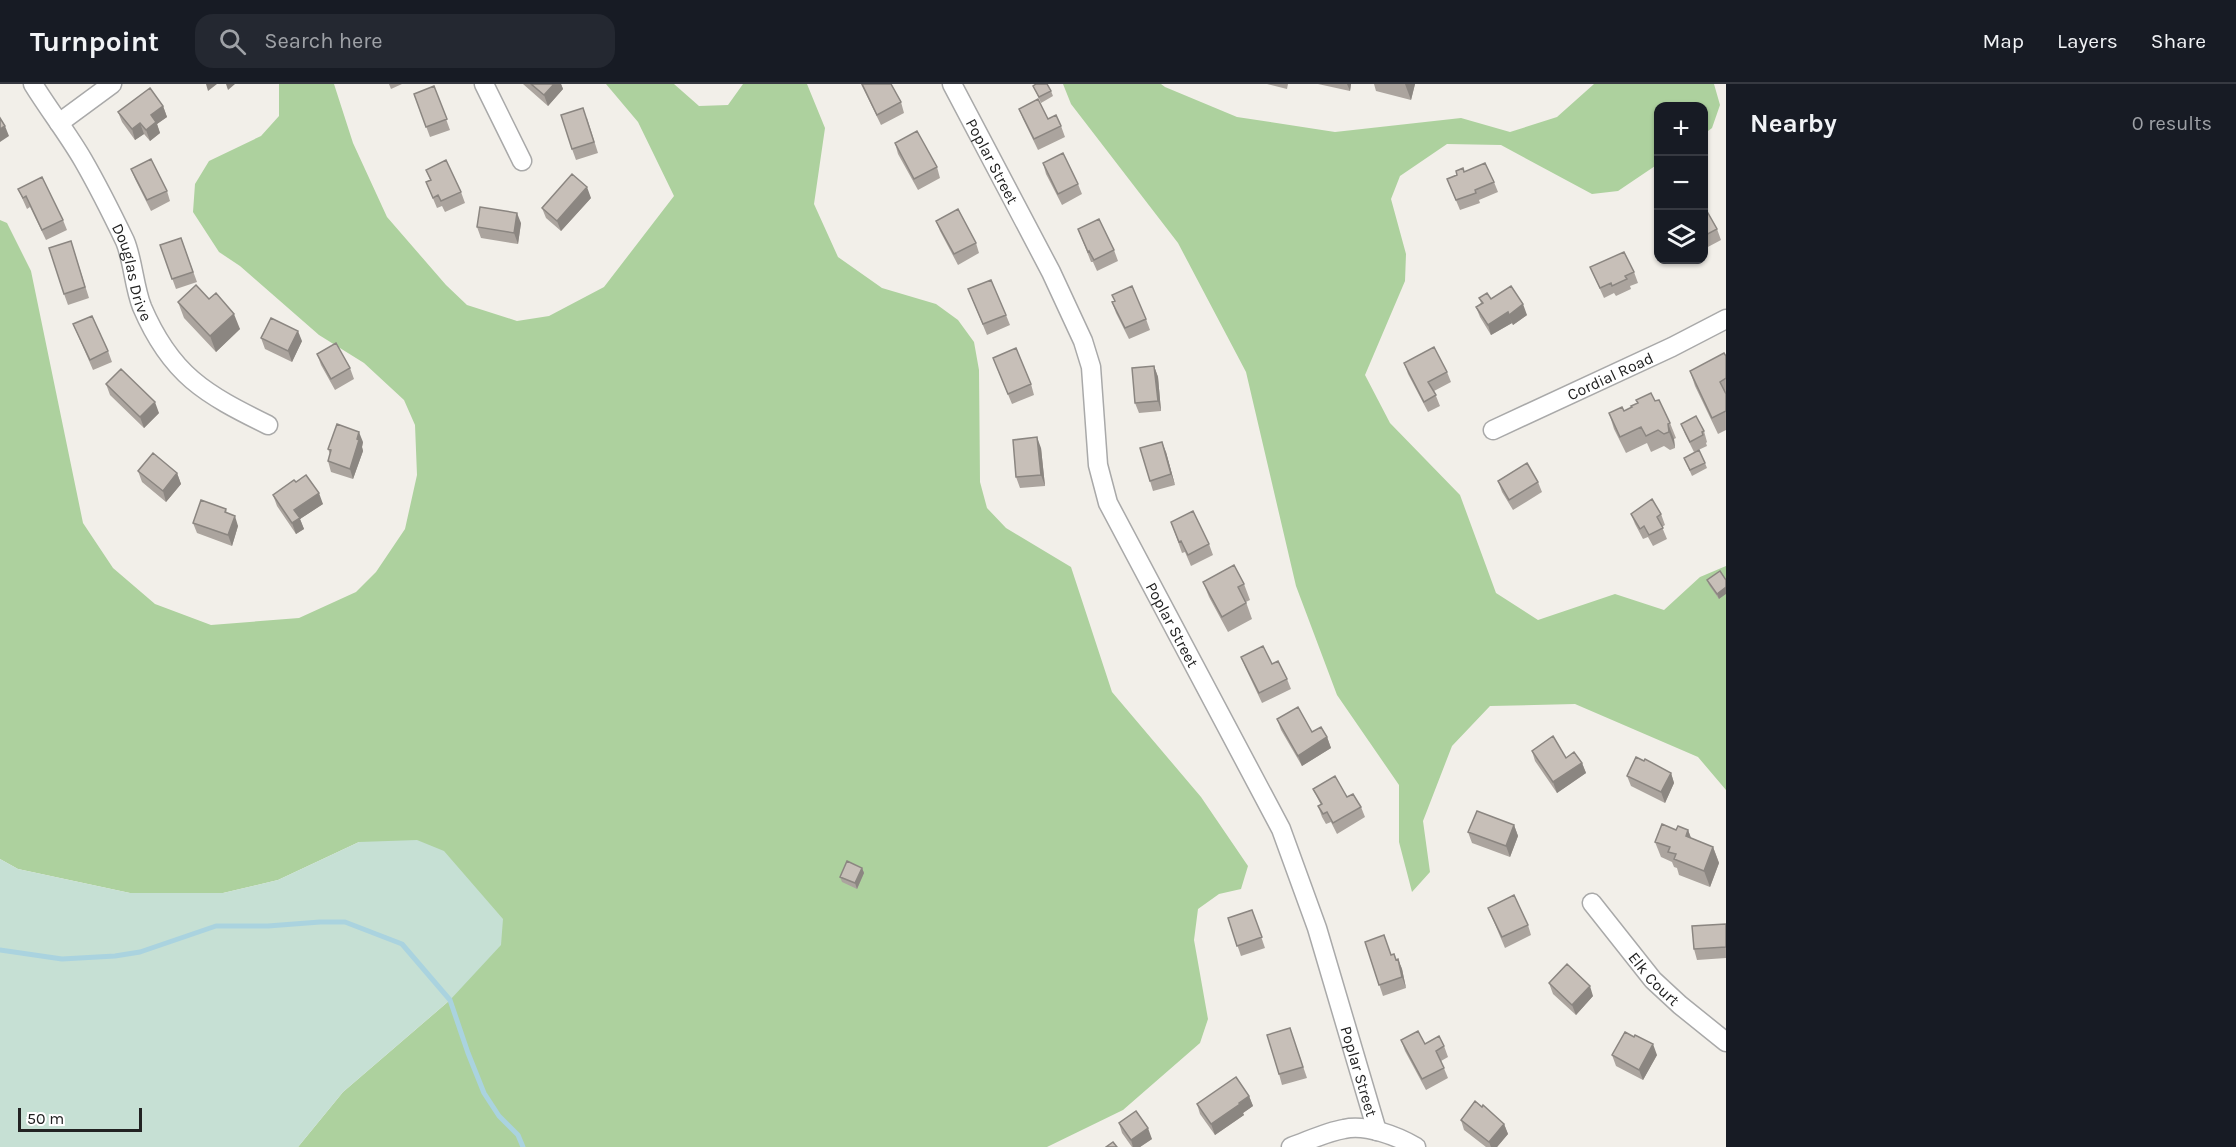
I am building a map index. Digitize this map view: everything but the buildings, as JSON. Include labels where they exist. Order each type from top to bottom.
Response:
[{"type":"street","name":"Douglas Drive","points":[[33,84],[83,159],[126,244],[142,306],[174,364],[193,383],[229,406],[268,425]]},
{"type":"street","points":[[59,123],[112,84]]},
{"type":"street","points":[[484,84],[522,160]]},
{"type":"street","name":"Poplar Street","points":[[952,84],[1051,272],[1083,341],[1091,367],[1098,465],[1108,503],[1281,829],[1317,928],[1377,1131],[1416,1147]]},
{"type":"street","name":"Cordial Road","points":[[1493,430],[1672,347],[1726,319]]},
{"type":"street","name":"Elk Court","points":[[1592,903],[1653,980],[1726,1042]]},
{"type":"street","points":[[1291,1147],[1346,1128],[1377,1131]]},
{"type":"green space","points":[[279,84],[334,84],[353,143],[387,217],[446,285],[467,305],[517,321],[549,316],[604,287],[674,196],[638,122],[606,84],[674,84],[699,106],[728,105],[743,84],[807,84],[825,128],[814,204],[838,257],[882,288],[936,304],[958,320],[974,342],[979,370],[980,482],[987,508],[1006,528],[1071,567],[1112,692],[1201,797],[1248,866],[1241,889],[1219,894],[1198,909],[1194,940],[1208,1019],[1200,1043],[1123,1110],[1047,1147],[298,1147],[343,1092],[450,1000],[359,842],[278,880],[223,893],[130,893],[18,869],[0,859],[0,220],[7,223],[31,271],[83,523],[113,568],[155,604],[211,625],[299,618],[356,592],[376,572],[405,529],[417,475],[415,425],[404,400],[364,363],[319,335],[240,266],[219,252],[193,212],[195,184],[209,161],[261,136],[279,116]]},
{"type":"green space","points":[[1063,84],[1161,84],[1237,117],[1335,132],[1461,118],[1510,132],[1557,117],[1594,84],[1714,84],[1720,105],[1712,128],[1708,131],[1708,102],[1654,102],[1654,167],[1618,191],[1592,194],[1501,145],[1447,144],[1400,176],[1391,199],[1406,254],[1405,281],[1365,375],[1390,423],[1460,495],[1496,593],[1538,620],[1615,594],[1664,610],[1700,577],[1726,566],[1726,790],[1698,757],[1575,704],[1490,706],[1452,746],[1423,821],[1430,872],[1412,892],[1399,842],[1399,785],[1337,695],[1296,586],[1246,372],[1178,243],[1071,104]]},
{"type":"green space","points":[[417,840],[444,851],[503,919],[501,945],[450,1000],[343,1092],[298,1147],[0,1147],[0,859],[18,869],[130,893],[223,893],[278,880],[359,842]]},
{"type":"waterway","points":[[0,950],[62,959],[115,956],[140,952],[216,926],[345,922],[402,944],[450,1000],[484,1093],[499,1116],[518,1135],[523,1147]]}]
